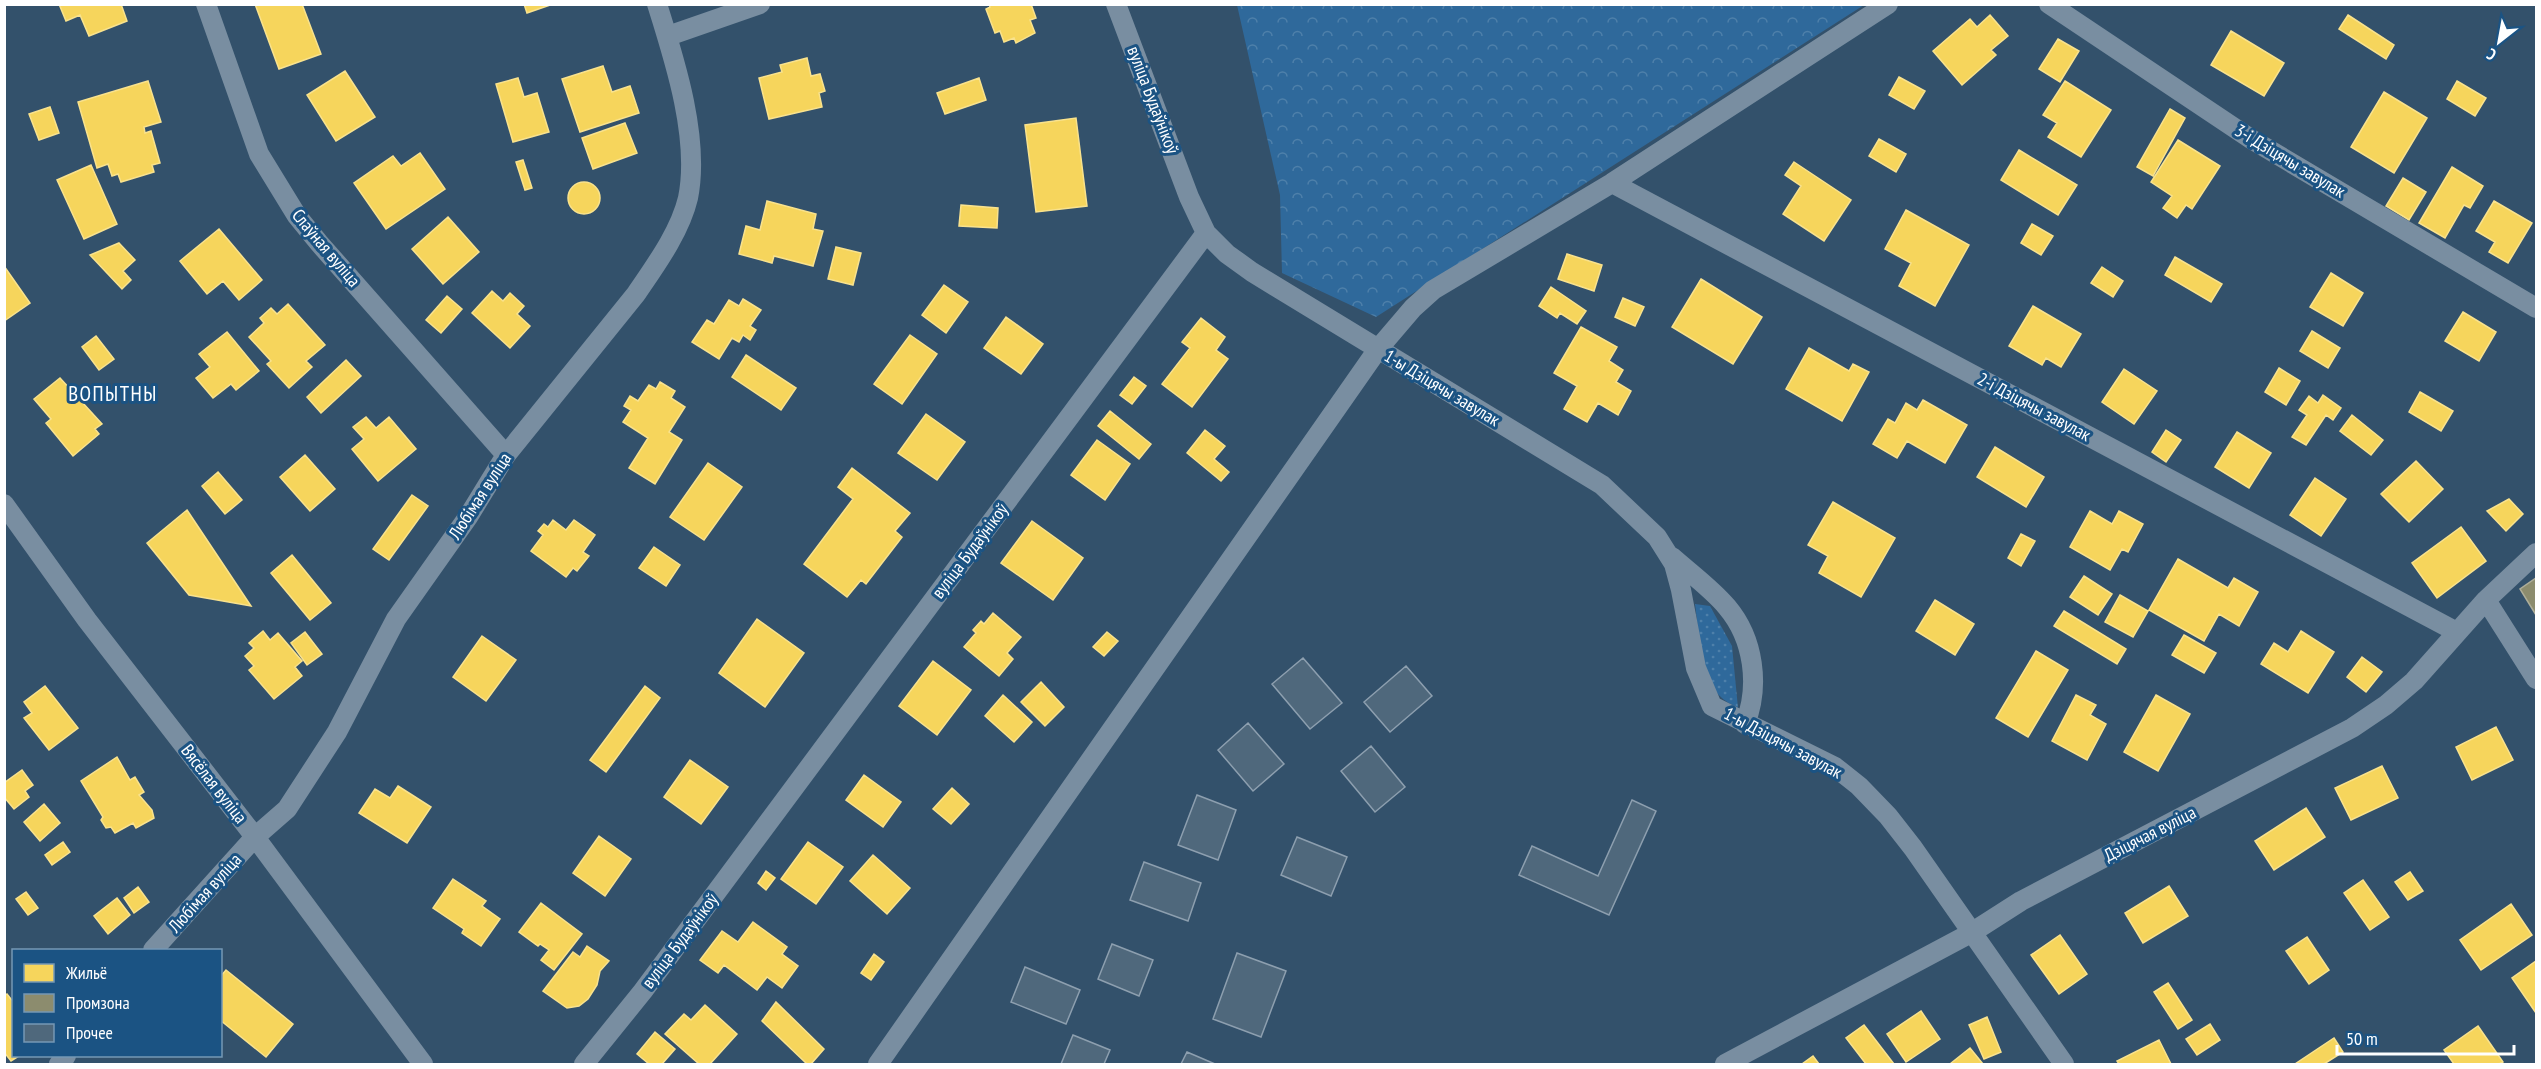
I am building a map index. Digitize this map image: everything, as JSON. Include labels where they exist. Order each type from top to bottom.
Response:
[{"type":"street","name":"Слаўная вуліца","points":[[206,4],[259,154],[297,216],[506,454]]},
{"type":"street","name":"Любімая вуліца","points":[[155,949],[255,837],[287,809],[337,732],[396,619],[468,517],[506,454],[636,294],[676,228],[687,200],[692,166],[690,136],[668,36],[657,4]]},
{"type":"street","points":[[668,36],[760,4]]},
{"type":"street","name":"вуліца Будаўнікоў","points":[[584,1065],[650,981],[1206,233],[1189,196],[1116,4]]},
{"type":"street","points":[[878,1065],[1378,349],[1413,308],[1433,290],[1612,183],[1888,4]]},
{"type":"street","name":"3-і Дзіцячы завулак","points":[[2049,4],[2251,139],[2536,308]]},
{"type":"street","name":"2-і Дзіцячы завулак","points":[[1612,183],[2457,632]]},
{"type":"street","name":"1-ы Дзіцячы завулак","points":[[1206,233],[1227,254],[1252,272],[1602,485],[1658,537],[1674,564],[1696,668],[1712,705],[1745,724],[1835,767],[1859,786],[1888,816],[2064,1065]]},
{"type":"street","name":"Вясёлая вуліца","points":[[4,504],[87,620],[255,837],[423,1065]]},
{"type":"street","points":[[1666,551],[1727,607],[1745,636],[1754,677],[1752,707],[1745,724]]},
{"type":"street","name":"Дзіцячая вуліца","points":[[1725,1065],[1971,933],[2021,900],[2352,728],[2386,705],[2414,681],[2486,600],[2536,553]]},
{"type":"street","points":[[2486,600],[2536,679]]},
{"type":"green space","points":[[1237,5],[1864,5],[1376,317],[1282,273],[1280,195]]},
{"type":"green space","points":[[1695,604],[1710,606],[1732,646],[1738,708],[1722,698],[1709,680],[1702,654]]},
{"type":"building: Жильё","points":[[59,4],[121,4],[127,21],[89,36],[80,15],[66,21]]},
{"type":"building: Жильё","points":[[255,4],[302,4],[321,54],[279,69]]},
{"type":"building: Жильё","points":[[524,4],[553,4],[527,13]]},
{"type":"building: Жильё","points":[[989,4],[1031,4],[1036,18],[1030,20],[1035,33],[1016,43],[1014,38],[1004,42],[1000,31],[995,33],[986,9],[990,7]]},
{"type":"building: Жильё","points":[[1990,15],[2008,36],[1991,50],[1996,55],[1962,85],[1933,51],[1970,19],[1977,27]]},
{"type":"building: Жильё","points":[[2348,15],[2394,45],[2386,59],[2339,29]]},
{"type":"building: Жильё","points":[[2231,31],[2284,63],[2264,96],[2211,65]]},
{"type":"building: Жильё","points":[[2058,39],[2079,51],[2060,82],[2039,69]]},
{"type":"building: Жильё","points":[[807,58],[811,76],[820,74],[825,91],[819,93],[822,107],[769,119],[759,78],[782,72],[780,65]]},
{"type":"building: Жильё","points":[[603,66],[612,92],[630,86],[639,113],[580,132],[562,79]]},
{"type":"building: Жильё","points":[[345,71],[375,117],[336,141],[307,95]]},
{"type":"building: Жильё","points":[[1899,77],[1925,91],[1914,109],[1889,95]]},
{"type":"building: Жильё","points":[[518,78],[524,97],[537,93],[549,132],[513,142],[496,84]]},
{"type":"building: Жильё","points":[[979,78],[986,100],[945,114],[937,93]]},
{"type":"building: Жильё","points":[[148,81],[161,122],[144,127],[145,133],[151,131],[160,163],[152,165],[154,172],[121,182],[118,174],[112,176],[108,164],[97,168],[78,102]]},
{"type":"building: Жильё","points":[[2065,81],[2111,110],[2081,157],[2048,137],[2057,123],[2043,115]]},
{"type":"building: Жильё","points":[[2457,81],[2486,98],[2475,116],[2447,99]]},
{"type":"building: Жильё","points":[[2384,92],[2427,118],[2394,173],[2351,147]]},
{"type":"building: Жильё","points":[[50,107],[59,133],[39,140],[29,114]]},
{"type":"building: Жильё","points":[[2170,109],[2185,118],[2153,176],[2137,167]]},
{"type":"building: Жильё","points":[[1076,118],[1087,206],[1036,212],[1025,125]]},
{"type":"building: Жильё","points":[[625,123],[637,153],[593,169],[582,138]]},
{"type":"building: Жильё","points":[[1879,139],[1906,154],[1896,172],[1869,156]]},
{"type":"building: Жильё","points":[[2178,140],[2220,166],[2192,209],[2186,205],[2177,218],[2163,208],[2172,196],[2151,182]]},
{"type":"building: Жильё","points":[[2019,150],[2077,185],[2058,215],[2001,180]]},
{"type":"building: Жильё","points":[[420,153],[445,189],[386,229],[354,183],[393,156],[401,166]]},
{"type":"building: Жильё","points":[[523,160],[532,188],[525,190],[516,162]]},
{"type":"building: Жильё","points":[[1794,162],[1851,200],[1824,241],[1783,214],[1801,186],[1785,175]]},
{"type":"building: Жильё","points":[[91,165],[117,224],[84,239],[57,180]]},
{"type":"building: Жильё","points":[[2452,167],[2483,186],[2470,208],[2464,205],[2445,238],[2419,223]]},
{"type":"building: Жильё","points":[[2403,178],[2426,192],[2409,220],[2386,206]]},
{"type":"building: Жильё","points":[[584,182],[595,187],[600,198],[595,209],[584,214],[573,209],[568,198],[573,187]]},
{"type":"building: Жильё","points":[[767,201],[816,214],[813,229],[823,231],[813,266],[774,256],[772,263],[739,254],[746,226],[760,230]]},
{"type":"building: Жильё","points":[[2494,201],[2532,223],[2508,263],[2489,252],[2495,242],[2476,231]]},
{"type":"building: Жильё","points":[[961,205],[998,208],[997,228],[959,226]]},
{"type":"building: Жильё","points":[[1906,210],[1969,245],[1935,306],[1899,286],[1911,263],[1885,249]]},
{"type":"building: Жильё","points":[[448,217],[479,252],[443,284],[412,249]]},
{"type":"building: Жильё","points":[[2032,224],[2053,236],[2041,255],[2021,243]]},
{"type":"building: Жильё","points":[[219,229],[262,280],[239,300],[223,281],[207,294],[180,261]]},
{"type":"building: Жильё","points":[[119,243],[135,260],[123,271],[131,280],[122,289],[90,255]]},
{"type":"building: Жильё","points":[[836,247],[861,253],[853,285],[828,279]]},
{"type":"building: Жильё","points":[[1567,254],[1602,265],[1594,291],[1558,279]]},
{"type":"building: Жильё","points":[[2175,257],[2222,284],[2211,302],[2165,275]]},
{"type":"building: Жильё","points":[[4,266],[30,303],[4,321]]},
{"type":"building: Жильё","points":[[2102,267],[2123,281],[2113,297],[2091,283]]},
{"type":"building: Жильё","points":[[2331,273],[2363,293],[2343,326],[2310,307]]},
{"type":"building: Жильё","points":[[1701,279],[1762,317],[1733,364],[1672,327]]},
{"type":"building: Жильё","points":[[944,285],[968,302],[946,333],[922,315]]},
{"type":"building: Жильё","points":[[1551,287],[1586,311],[1577,324],[1560,313],[1557,318],[1539,306]]},
{"type":"building: Жильё","points":[[492,291],[503,301],[510,293],[524,306],[517,314],[530,326],[510,348],[472,313]]},
{"type":"building: Жильё","points":[[447,296],[462,309],[441,333],[426,320]]},
{"type":"building: Жильё","points":[[1623,298],[1644,307],[1635,326],[1615,317]]},
{"type":"building: Жильё","points":[[743,299],[761,310],[750,326],[756,330],[750,340],[743,335],[739,342],[732,338],[719,359],[692,342],[707,320],[714,324],[729,300],[739,306]]},
{"type":"building: Жильё","points":[[288,304],[325,345],[306,361],[312,367],[289,388],[267,364],[271,361],[249,337],[264,323],[260,318],[271,308],[277,314]]},
{"type":"building: Жильё","points":[[2033,306],[2081,334],[2061,367],[2046,358],[2042,365],[2009,346]]},
{"type":"building: Жильё","points":[[2463,312],[2496,332],[2479,361],[2445,341]]},
{"type":"building: Жильё","points":[[1006,317],[1043,344],[1021,374],[984,348]]},
{"type":"building: Жильё","points":[[1201,318],[1225,337],[1216,350],[1228,359],[1192,407],[1162,384],[1190,348],[1182,342]]},
{"type":"building: Жильё","points":[[1581,327],[1617,347],[1609,361],[1623,370],[1616,382],[1631,391],[1618,415],[1598,403],[1587,422],[1564,409],[1577,386],[1554,373]]},
{"type":"building: Жильё","points":[[2312,331],[2340,348],[2328,368],[2300,351]]},
{"type":"building: Жильё","points":[[227,332],[259,371],[236,390],[231,384],[213,398],[196,378],[210,367],[199,354]]},
{"type":"building: Жильё","points":[[910,335],[937,354],[902,404],[874,384]]},
{"type":"building: Жильё","points":[[96,336],[114,359],[99,370],[82,347]]},
{"type":"building: Жильё","points":[[1809,348],[1849,371],[1853,364],[1869,372],[1842,421],[1786,389]]},
{"type":"building: Жильё","points":[[746,355],[796,388],[781,410],[732,377]]},
{"type":"building: Жильё","points":[[346,360],[361,376],[321,413],[307,397]]},
{"type":"building: Жильё","points":[[2279,368],[2300,381],[2286,405],[2265,392]]},
{"type":"building: Жильё","points":[[2124,369],[2157,391],[2134,424],[2102,402]]},
{"type":"building: Жильё","points":[[1134,377],[1146,386],[1132,404],[1120,395]]},
{"type":"building: Жильё","points":[[60,378],[102,424],[95,429],[99,434],[73,456],[46,423],[51,419],[34,399]]},
{"type":"building: Жильё","points":[[660,382],[675,391],[671,398],[685,407],[669,432],[682,440],[655,484],[629,468],[648,438],[623,422],[631,410],[624,406],[630,396],[638,401],[649,385],[656,389]]},
{"type":"building: Жильё","points":[[2420,392],[2453,411],[2441,431],[2409,412]]},
{"type":"building: Жильё","points":[[2323,395],[2341,408],[2333,420],[2326,415],[2306,445],[2292,437],[2307,415],[2299,410],[2309,396],[2318,403]]},
{"type":"building: Жильё","points":[[1923,400],[1967,425],[1945,463],[1907,441],[1897,458],[1873,444],[1888,419],[1895,423],[1906,403],[1917,410]]},
{"type":"building: Жильё","points":[[1110,411],[1151,444],[1139,459],[1098,426]]},
{"type":"building: Жильё","points":[[926,414],[965,442],[937,480],[898,453]]},
{"type":"building: Жильё","points":[[2352,415],[2383,440],[2371,455],[2340,431]]},
{"type":"building: Жильё","points":[[366,417],[376,428],[389,417],[416,449],[378,481],[352,449],[364,439],[353,427]]},
{"type":"building: Жильё","points":[[1205,430],[1225,446],[1214,459],[1229,472],[1221,481],[1187,453]]},
{"type":"building: Жильё","points":[[2166,430],[2181,440],[2166,462],[2152,452]]},
{"type":"building: Жильё","points":[[2237,432],[2271,453],[2249,488],[2215,467]]},
{"type":"building: Жильё","points":[[1097,440],[1130,464],[1105,500],[1071,475]]},
{"type":"building: Жильё","points":[[1995,447],[2044,477],[2026,507],[1977,477]]},
{"type":"building: Жильё","points":[[305,455],[335,489],[310,511],[280,477]]},
{"type":"building: Жильё","points":[[2416,461],[2443,489],[2409,522],[2381,494]]},
{"type":"building: Жильё","points":[[708,463],[742,487],[704,540],[670,517]]},
{"type":"building: Жильё","points":[[852,468],[910,513],[895,531],[902,537],[866,584],[861,580],[847,597],[804,564],[853,499],[838,487]]},
{"type":"building: Жильё","points":[[218,472],[242,500],[225,514],[202,486]]},
{"type":"building: Жильё","points":[[2315,478],[2346,499],[2321,536],[2290,515]]},
{"type":"building: Жильё","points":[[412,495],[428,506],[389,560],[373,549]]},
{"type":"building: Жильё","points":[[2509,499],[2523,514],[2506,531],[2487,511]]},
{"type":"building: Жильё","points":[[1833,502],[1895,538],[1861,597],[1819,573],[1828,556],[1808,545]]},
{"type":"building: Жильё","points":[[187,510],[251,606],[189,595],[147,543]]},
{"type":"building: Жильё","points":[[2090,511],[2112,524],[2119,511],[2143,524],[2128,552],[2122,549],[2110,570],[2070,547]]},
{"type":"building: Жильё","points":[[553,520],[566,530],[574,520],[595,535],[583,552],[589,556],[577,571],[573,568],[566,577],[531,551],[543,535],[538,531],[544,524],[548,527]]},
{"type":"building: Жильё","points":[[1032,521],[1083,558],[1053,600],[1001,563]]},
{"type":"building: Жильё","points":[[2461,527],[2486,561],[2437,598],[2412,563]]},
{"type":"building: Жильё","points":[[2021,534],[2035,541],[2021,566],[2008,558]]},
{"type":"building: Жильё","points":[[654,547],[680,565],[666,586],[639,568]]},
{"type":"building: Жильё","points":[[292,555],[331,603],[310,620],[271,573]]},
{"type":"building: Жильё","points":[[2178,559],[2228,588],[2234,578],[2258,592],[2239,626],[2219,614],[2204,641],[2149,610]]},
{"type":"building: Жильё","points":[[2084,576],[2112,594],[2098,615],[2070,597]]},
{"type":"building: Жильё","points":[[2120,595],[2148,611],[2133,637],[2105,622]]},
{"type":"building: Жильё","points":[[1935,600],[1974,624],[1955,655],[1916,631]]},
{"type":"building: Жильё","points":[[2064,611],[2126,649],[2117,664],[2054,626]]},
{"type":"building: Жильё","points":[[993,613],[1021,637],[1007,653],[1013,659],[999,676],[964,647],[976,633],[973,630],[981,621],[984,624]]},
{"type":"building: Жильё","points":[[757,619],[804,653],[765,707],[719,673]]},
{"type":"building: Жильё","points":[[263,631],[270,640],[278,633],[302,661],[295,667],[302,676],[274,699],[249,670],[254,666],[245,656],[254,648],[249,643]]},
{"type":"building: Жильё","points":[[2301,631],[2334,652],[2308,693],[2261,664],[2274,643],[2288,652]]},
{"type":"building: Жильё","points":[[305,632],[322,654],[307,665],[291,643]]},
{"type":"building: Жильё","points":[[1107,632],[1118,641],[1104,656],[1093,647]]},
{"type":"building: Жильё","points":[[2184,635],[2216,653],[2204,673],[2172,655]]},
{"type":"building: Жильё","points":[[482,636],[516,660],[486,701],[453,677]]},
{"type":"building: Жильё","points":[[2036,651],[2068,670],[2028,737],[1996,718]]},
{"type":"building: Жильё","points":[[2362,657],[2382,672],[2366,692],[2347,677]]},
{"type":"building: Жильё","points":[[933,661],[971,690],[937,735],[899,706]]},
{"type":"building: Жильё","points":[[1041,682],[1064,707],[1045,726],[1021,702]]},
{"type":"building: Жильё","points":[[45,686],[78,728],[49,750],[24,718],[32,713],[24,702]]},
{"type":"building: Жильё","points":[[645,686],[660,698],[606,772],[590,760]]},
{"type":"building: Жильё","points":[[1003,695],[1032,722],[1014,742],[985,716]]},
{"type":"building: Жильё","points":[[2076,695],[2096,705],[2090,715],[2106,724],[2087,760],[2052,741]]},
{"type":"building: Жильё","points":[[2156,695],[2190,714],[2158,771],[2124,752]]},
{"type":"building: Жильё","points":[[2496,727],[2513,760],[2472,780],[2456,747]]},
{"type":"building: Жильё","points":[[117,757],[130,780],[135,777],[144,792],[139,795],[152,810],[154,818],[136,828],[133,823],[115,833],[111,827],[106,828],[101,820],[103,817],[81,781]]},
{"type":"building: Жильё","points":[[690,760],[728,787],[701,824],[664,797]]},
{"type":"building: Жильё","points":[[2382,766],[2398,798],[2351,820],[2335,788]]},
{"type":"building: Жильё","points":[[22,770],[33,785],[25,791],[29,797],[14,809],[4,797],[4,783]]},
{"type":"building: Жильё","points":[[864,775],[901,802],[883,827],[846,800]]},
{"type":"building: Жильё","points":[[398,786],[431,807],[407,843],[359,813],[375,789],[390,798]]},
{"type":"building: Жильё","points":[[952,788],[969,804],[951,824],[933,809]]},
{"type":"building: Жильё","points":[[44,804],[60,823],[40,841],[24,822]]},
{"type":"building: Жильё","points":[[2306,808],[2325,837],[2274,870],[2255,841]]},
{"type":"building: Жильё","points":[[599,836],[631,859],[605,896],[573,873]]},
{"type":"building: Жильё","points":[[63,842],[70,852],[52,865],[45,855]]},
{"type":"building: Жильё","points":[[808,842],[843,867],[816,904],[781,879]]},
{"type":"building: Жильё","points":[[873,855],[910,888],[887,914],[850,881]]},
{"type":"building: Жильё","points":[[766,871],[775,878],[766,890],[758,883]]},
{"type":"building: Жильё","points":[[2410,872],[2423,891],[2408,900],[2395,882]]},
{"type":"building: Жильё","points":[[453,879],[486,901],[482,906],[500,919],[481,946],[462,933],[464,929],[433,908]]},
{"type":"building: Жильё","points":[[2363,880],[2389,917],[2370,930],[2344,893]]},
{"type":"building: Жильё","points":[[2169,886],[2188,916],[2143,943],[2125,913]]},
{"type":"building: Жильё","points":[[138,887],[149,902],[134,913],[124,898]]},
{"type":"building: Жильё","points":[[26,892],[38,908],[28,915],[16,899]]},
{"type":"building: Жильё","points":[[117,898],[130,915],[108,934],[94,916]]},
{"type":"building: Жильё","points":[[541,903],[582,934],[554,970],[541,960],[549,950],[540,944],[538,946],[519,932]]},
{"type":"building: Жильё","points":[[2511,904],[2532,935],[2481,970],[2460,940]]},
{"type":"building: Жильё","points":[[753,922],[787,947],[782,954],[798,966],[782,988],[767,977],[757,990],[724,965],[718,973],[700,960],[722,931],[738,942]]},
{"type":"building: Жильё","points":[[2060,935],[2087,974],[2059,994],[2031,955]]},
{"type":"building: Жильё","points":[[2307,937],[2329,970],[2309,984],[2286,951]]},
{"type":"building: Жильё","points":[[587,946],[609,961],[600,971],[597,985],[588,999],[579,1006],[567,1008],[543,991],[573,952],[580,957]]},
{"type":"building: Жильё","points":[[874,954],[884,962],[871,980],[861,973]]},
{"type":"building: Жильё","points":[[2536,961],[2536,1013],[2512,978]]},
{"type":"building: Жильё","points":[[226,970],[293,1024],[266,1057],[222,1022],[222,975]]},
{"type":"building: Жильё","points":[[2168,983],[2192,1020],[2178,1029],[2154,992]]},
{"type":"building: Жильё","points":[[7,994],[12,1000],[12,1057],[17,1057],[11,1061],[4,1052],[4,996]]},
{"type":"building: Жильё","points":[[776,1002],[824,1049],[811,1064],[807,1064],[762,1021]]},
{"type":"building: Жильё","points":[[705,1005],[737,1034],[710,1064],[699,1064],[665,1034],[684,1014],[691,1020]]},
{"type":"building: Жильё","points":[[1921,1011],[1940,1039],[1906,1062],[1887,1034]]},
{"type":"building: Жильё","points":[[1987,1017],[2001,1052],[1984,1059],[1969,1025]]},
{"type":"building: Жильё","points":[[2210,1024],[2220,1040],[2197,1055],[2186,1039]]},
{"type":"building: Жильё","points":[[1864,1025],[1894,1064],[1866,1064],[1846,1038]]},
{"type":"building: Жильё","points":[[2478,1026],[2503,1062],[2499,1064],[2454,1064],[2444,1050]]},
{"type":"building: Жильё","points":[[655,1032],[675,1049],[662,1064],[649,1064],[637,1054]]},
{"type":"building: Жильё","points":[[2334,1038],[2343,1052],[2324,1064],[2295,1064]]},
{"type":"building: Жильё","points":[[2159,1040],[2171,1064],[2119,1064],[2117,1061]]},
{"type":"building: Жильё","points":[[1970,1048],[1983,1064],[1950,1064]]},
{"type":"building: Жильё","points":[[1813,1056],[1819,1064],[1802,1064]]},
{"type":"building: Промзона","points":[[2536,578],[2536,615],[2520,589]]},
{"type":"building: Прочее","points":[[1303,658],[1342,703],[1310,729],[1272,684]]},
{"type":"building: Прочее","points":[[1406,666],[1432,696],[1390,732],[1364,702]]},
{"type":"building: Прочее","points":[[1248,723],[1284,764],[1253,791],[1218,750]]},
{"type":"building: Прочее","points":[[1371,746],[1405,787],[1375,812],[1341,771]]},
{"type":"building: Прочее","points":[[1197,795],[1236,810],[1218,860],[1178,845]]},
{"type":"building: Прочее","points":[[1632,800],[1656,811],[1609,915],[1519,875],[1532,846],[1598,876]]},
{"type":"building: Прочее","points":[[1297,837],[1347,857],[1331,896],[1281,875]]},
{"type":"building: Прочее","points":[[1144,862],[1201,883],[1188,921],[1130,900]]},
{"type":"building: Прочее","points":[[1112,944],[1153,960],[1139,996],[1098,979]]},
{"type":"building: Прочее","points":[[1237,953],[1286,971],[1261,1037],[1213,1019]]},
{"type":"building: Прочее","points":[[1025,967],[1080,990],[1066,1024],[1011,1002]]},
{"type":"building: Прочее","points":[[1073,1035],[1110,1050],[1104,1064],[1061,1064]]},
{"type":"building: Прочее","points":[[1187,1052],[1215,1064],[1181,1064]]},
{"type":"district","name":"ВОПЫТНЫ","points":[[113,394]]}]
